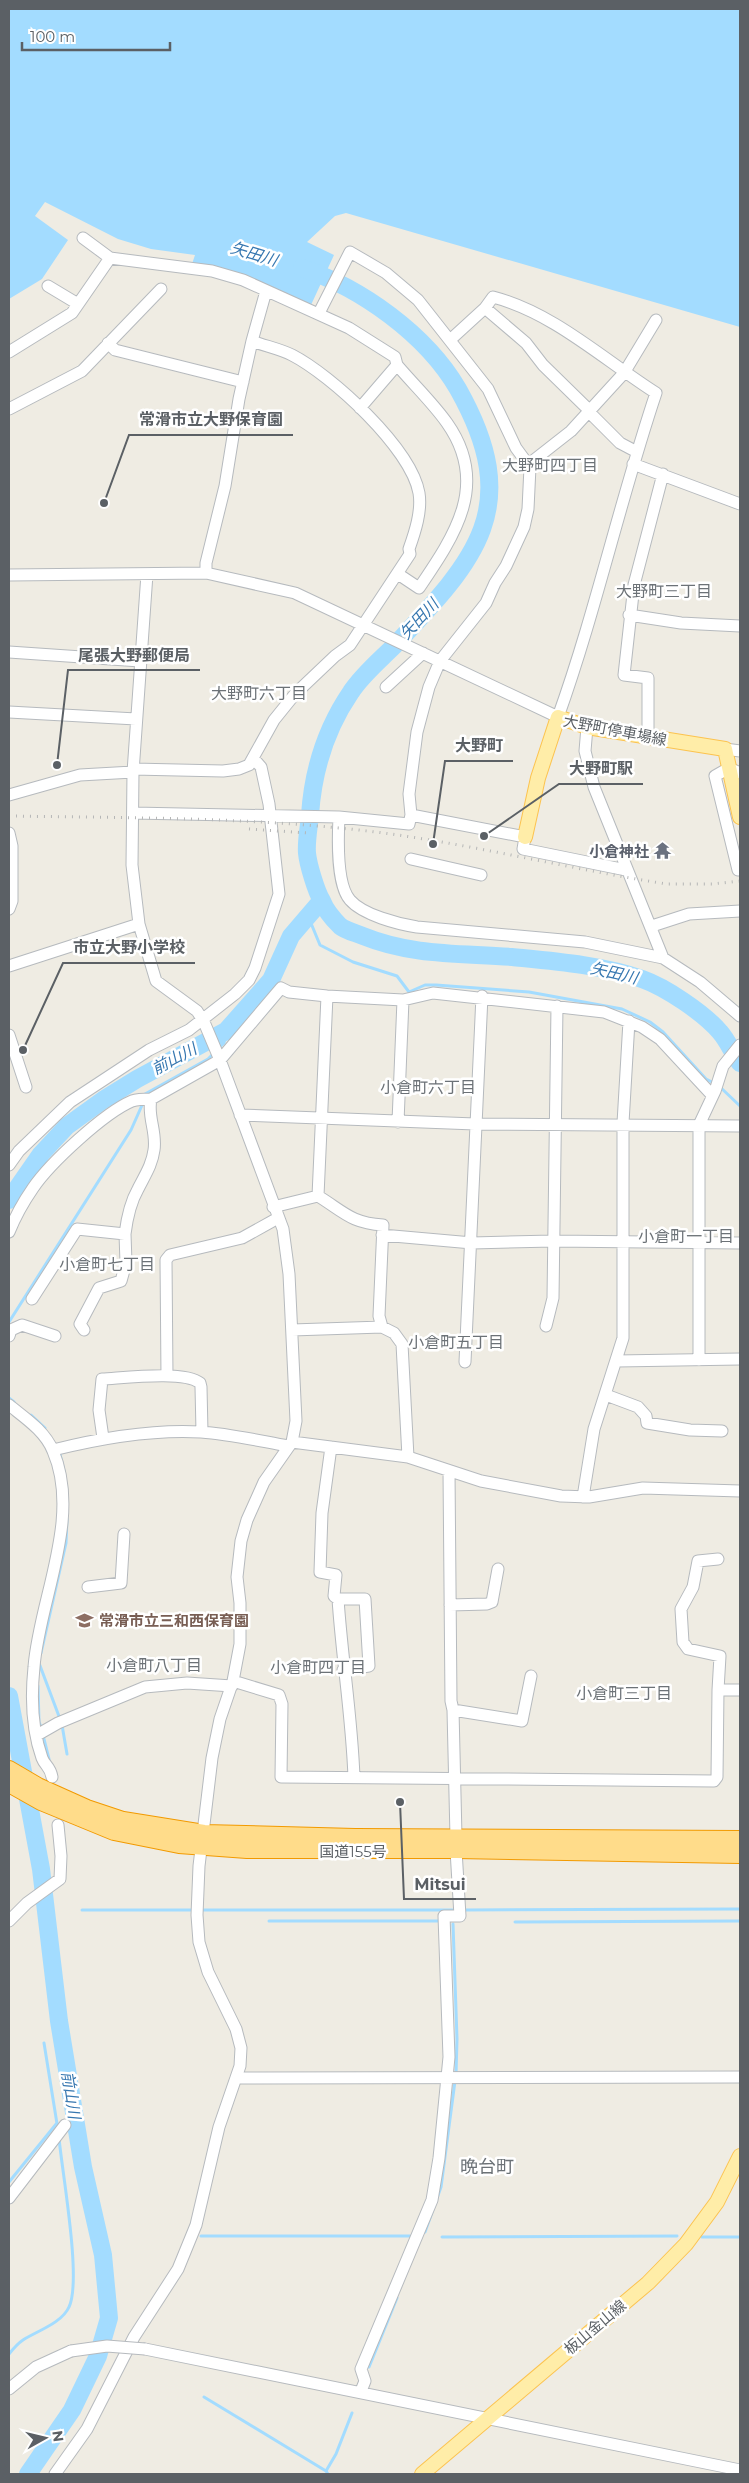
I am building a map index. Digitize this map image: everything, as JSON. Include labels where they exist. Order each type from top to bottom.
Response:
[{"type":"highway","name":"国道155号","points":[[11,1778],[45,1782],[87,1808],[123,1820],[203,1840]]},
{"type":"highway","name":"国道155号","points":[[11,1778],[41,1802],[114,1832],[142,1839],[203,1840],[356,1837],[456,1844],[740,1854]]},
{"type":"highway","name":"国道155号","points":[[456,1844],[740,1839]]},
{"type":"main road","name":"大野町停車場線","points":[[525,837],[538,778],[558,718],[587,727],[725,749]]},
{"type":"main road","points":[[725,749],[735,770],[740,815]]},
{"type":"main road","name":"板山金山線","points":[[422,2474],[648,2283],[686,2244],[717,2202],[740,2156]]},
{"type":"street","points":[[83,238],[110,258],[212,271],[244,280],[266,291],[320,311],[395,357],[397,365],[447,423],[457,440],[465,465],[468,487],[457,526],[419,588],[398,574]]},
{"type":"street","points":[[320,311],[350,252],[386,273],[418,300],[488,389],[516,448],[530,467]]},
{"type":"street","points":[[9,352],[72,312],[110,258]]},
{"type":"street","points":[[48,286],[78,304]]},
{"type":"street","points":[[9,409],[82,371],[161,288]]},
{"type":"street","points":[[206,573],[206,563],[226,486],[243,382],[266,291]]},
{"type":"street","points":[[9,575],[206,573],[295,593],[440,660],[558,718],[576,668],[633,464],[656,393],[624,373],[558,326],[514,303],[493,297],[485,308],[450,340]]},
{"type":"street","points":[[485,308],[526,343],[543,365],[620,443],[637,452]]},
{"type":"street","points":[[133,813],[271,814],[339,817],[409,824],[411,815],[409,794],[417,732],[429,687],[440,660],[486,603],[506,566],[524,526],[528,509],[530,467],[534,460],[571,432],[624,373],[656,320]]},
{"type":"street","points":[[9,795],[80,775],[133,770],[223,771],[243,768],[254,759],[264,736],[284,707],[335,656],[350,645],[368,627],[410,554],[409,549],[419,512],[419,493],[399,453],[380,428],[360,408],[318,372],[291,354],[252,341]]},
{"type":"street","points":[[108,343],[115,350],[243,382]]},
{"type":"street","points":[[360,408],[397,365]]},
{"type":"street","points":[[633,464],[740,504]]},
{"type":"street","points":[[648,737],[648,678],[624,675],[629,615],[634,585],[664,474]]},
{"type":"street","points":[[55,2474],[87,2429],[134,2337],[178,2269],[196,2225],[219,2127],[242,2056],[239,2038],[208,1972],[199,1942],[196,1916],[212,1758],[220,1719],[233,1683],[240,1644],[240,1604],[237,1577],[241,1541],[256,1498],[290,1444],[296,1421],[286,1249],[278,1218],[272,1207],[219,1058],[203,1020],[197,1011],[156,981],[139,924],[132,865],[133,770],[147,574]]},
{"type":"street","points":[[629,615],[681,623],[740,626]]},
{"type":"street","points":[[9,652],[140,661]]},
{"type":"street","points":[[386,687],[420,652]]},
{"type":"street","points":[[9,712],[136,718]]},
{"type":"street","points":[[587,727],[585,751],[594,787],[626,870],[652,926],[663,958]]},
{"type":"street","points":[[725,749],[740,751]]},
{"type":"street","points":[[9,1165],[19,1151],[70,1102],[149,1050],[189,1030],[235,994],[249,980],[279,894],[271,814],[261,767],[254,759]]},
{"type":"street","points":[[735,770],[715,776],[738,870],[740,869]]},
{"type":"street","points":[[411,815],[525,837],[523,849],[626,870]]},
{"type":"street","points":[[339,817],[338,860],[344,884],[350,900],[368,911],[396,924],[585,942],[663,958],[700,982],[740,1016]]},
{"type":"street","points":[[9,833],[12,846],[12,901],[9,909]]},
{"type":"street","points":[[411,859],[481,876]]},
{"type":"street","points":[[652,926],[689,914],[740,911]]},
{"type":"street","points":[[9,966],[139,924]]},
{"type":"street","points":[[9,1232],[33,1187],[60,1156],[129,1102],[139,1099],[151,1099],[219,1058],[281,988],[289,992],[327,996],[403,1000],[433,992],[482,996],[604,1012],[629,1021],[660,1039],[712,1095]]},
{"type":"street","points":[[318,1196],[327,996]]},
{"type":"street","points":[[465,1362],[482,996]]},
{"type":"street","points":[[398,1122],[403,1000]]},
{"type":"street","points":[[546,1326],[553,1298],[558,1006]]},
{"type":"street","points":[[583,1497],[589,1449],[623,1338],[623,1123],[629,1021]]},
{"type":"street","points":[[9,1035],[26,1087]]},
{"type":"street","points":[[700,1360],[699,1125],[728,1058],[740,1045]]},
{"type":"street","points":[[84,1330],[80,1324],[99,1288],[121,1281],[126,1263],[125,1234],[127,1216],[138,1189],[151,1165],[155,1149],[149,1106],[151,1099]]},
{"type":"street","points":[[240,1116],[475,1124],[623,1123],[740,1126]]},
{"type":"street","points":[[272,1207],[318,1196],[352,1220],[366,1224],[383,1225],[379,1316],[382,1327]]},
{"type":"street","points":[[167,1376],[166,1260],[170,1255],[242,1238],[278,1218]]},
{"type":"street","points":[[32,1299],[77,1229],[125,1234]]},
{"type":"street","points":[[382,1235],[472,1242],[740,1243]]},
{"type":"street","points":[[9,1336],[11,1330],[22,1325],[55,1336]]},
{"type":"street","points":[[292,1330],[382,1327],[394,1333],[402,1344],[408,1457]]},
{"type":"street","points":[[616,1361],[740,1359]]},
{"type":"street","points":[[103,1438],[99,1410],[102,1379],[167,1376],[196,1379],[200,1383],[202,1432]]},
{"type":"street","points":[[606,1395],[638,1407],[646,1416],[647,1423],[690,1430],[722,1431]]},
{"type":"street","points":[[9,1405],[36,1428],[53,1450],[61,1475],[61,1537],[36,1650],[33,1706],[43,1760],[50,1767],[45,1782]]},
{"type":"street","points":[[53,1450],[103,1438],[202,1432],[408,1457],[449,1471],[531,1491],[583,1497],[643,1488],[740,1491]]},
{"type":"street","points":[[331,1447],[322,1513],[320,1573],[336,1575],[334,1596],[338,1599],[343,1670],[352,1726],[354,1778]]},
{"type":"street","points":[[361,2392],[366,2380],[361,2369],[432,2200],[450,2057],[444,1916],[460,1916],[460,1909],[456,1844],[453,1710],[451,1702],[449,1471]]},
{"type":"street","points":[[88,1587],[122,1583],[124,1534]]},
{"type":"street","points":[[37,1735],[58,1723],[145,1687],[187,1683],[233,1683],[279,1695],[282,1704],[281,1777],[714,1782],[717,1778],[720,1656],[688,1649],[683,1642],[681,1609],[692,1587],[698,1561],[718,1559]]},
{"type":"street","points":[[450,1605],[487,1604],[492,1602],[498,1569]]},
{"type":"street","points":[[338,1599],[365,1599],[369,1666],[343,1670]]},
{"type":"street","points":[[453,1710],[522,1721],[531,1676]]},
{"type":"street","points":[[718,1690],[740,1690]]},
{"type":"street","points":[[9,1920],[53,1885],[61,1876],[58,1825]]},
{"type":"street","points":[[236,2078],[740,2078]]},
{"type":"street","points":[[9,2198],[65,2125]]},
{"type":"street","points":[[9,2389],[36,2367],[71,2352],[107,2346],[145,2349],[740,2470]]},
{"type":"water","points":[[9,9],[740,9],[740,327],[346,213],[335,216],[307,242],[334,255],[311,305],[266,284],[192,264],[195,255],[151,249],[118,239],[45,202],[35,216],[68,240],[42,279],[9,299]]},
{"type":"waterway","name":"矢田川","points":[[302,268],[347,288],[369,301],[390,315],[428,350],[445,369],[458,389],[478,431],[488,467],[489,500],[482,530],[468,558],[448,586],[423,615],[355,686],[342,706],[327,736],[314,782],[307,844],[311,870],[323,904],[332,918],[342,928],[400,947],[577,964],[611,970],[642,979],[673,994],[704,1017],[723,1036],[740,1063]]},
{"type":"waterway","name":"前山川","points":[[9,1200],[41,1154],[67,1126],[103,1100],[137,1079],[226,1031],[271,980],[291,936],[321,901]]},
{"type":"waterway","points":[[308,916],[320,945],[353,962],[397,976],[409,992],[425,985],[529,992],[622,1009],[650,1022],[663,1032],[706,1079],[714,1083]]},
{"type":"waterway","points":[[218,1048],[224,1043],[226,1031]]},
{"type":"waterway","points":[[144,1097],[145,1094],[208,1059],[214,1053]]},
{"type":"waterway","points":[[719,1086],[740,1106]]},
{"type":"waterway","points":[[9,1322],[131,1130],[143,1103]]},
{"type":"waterway","points":[[9,1398],[14,1402]]},
{"type":"waterway","points":[[31,1415],[45,1428]]},
{"type":"waterway","points":[[59,1450],[64,1471]]},
{"type":"waterway","points":[[41,1653],[66,1543],[67,1519]]},
{"type":"waterway","points":[[39,1663],[60,1719]]},
{"type":"waterway","points":[[38,1686],[39,1722],[42,1729]]},
{"type":"waterway","name":"前山川","points":[[9,1696],[41,1869],[59,2021],[83,2167],[103,2255],[109,2318],[98,2356],[72,2410],[28,2474]]},
{"type":"waterway","points":[[62,1725],[67,1754]]},
{"type":"waterway","points":[[43,1735],[49,1759]]},
{"type":"waterway","points":[[463,1910],[740,1909]]},
{"type":"waterway","points":[[82,1910],[191,1910]]},
{"type":"waterway","points":[[202,1910],[457,1910]]},
{"type":"waterway","points":[[269,1921],[439,1921]]},
{"type":"waterway","points":[[515,1922],[740,1921]]},
{"type":"waterway","points":[[453,1924],[457,2039],[456,2075]]},
{"type":"waterway","points":[[44,2043],[58,2130]]},
{"type":"waterway","points":[[425,2232],[441,2187],[455,2081]]},
{"type":"waterway","points":[[9,2182],[57,2123]]},
{"type":"waterway","points":[[9,2354],[23,2340],[61,2318],[69,2307],[72,2293],[72,2251],[59,2138]]},
{"type":"waterway","points":[[201,2236],[410,2236]]},
{"type":"waterway","points":[[442,2237],[677,2236]]},
{"type":"waterway","points":[[702,2237],[740,2237]]},
{"type":"waterway","points":[[369,2367],[397,2298]]},
{"type":"waterway","points":[[204,2397],[326,2471]]},
{"type":"waterway","points":[[328,2474],[326,2471],[336,2454],[352,2413]]},
{"type":"railway","points":[[9,816],[200,819],[344,828],[426,839],[667,884],[712,884],[740,881]]},
{"type":"railway","points":[[249,829],[308,833]]},
{"type":"place","name":"常滑市立大野保育園","points":[[104,503]]},
{"type":"place","name":"尾張大野郵便局","points":[[57,765]]},
{"type":"place","name":"大野町駅","points":[[484,836]]},
{"type":"place","name":"大野町","points":[[433,844]]},
{"type":"place","name":"小倉神社","points":[[663,851]]},
{"type":"place","name":"市立大野小学校","points":[[23,1050]]},
{"type":"place","name":"常滑市立三和西保育園","points":[[85,1620]]},
{"type":"place","name":"Mitsui","points":[[400,1802]]},
{"type":"district","name":"大野町四丁目","points":[[550,465]]},
{"type":"district","name":"大野町三丁目","points":[[664,591]]},
{"type":"district","name":"大野町六丁目","points":[[259,693]]},
{"type":"district","name":"小倉町六丁目","points":[[428,1087]]},
{"type":"district","name":"小倉町一丁目","points":[[686,1236]]},
{"type":"district","name":"小倉町七丁目","points":[[107,1264]]},
{"type":"district","name":"小倉町五丁目","points":[[456,1342]]},
{"type":"district","name":"小倉町八丁目","points":[[154,1665]]},
{"type":"district","name":"小倉町四丁目","points":[[318,1667]]},
{"type":"district","name":"小倉町三丁目","points":[[624,1693]]},
{"type":"district","name":"晩台町","points":[[487,2167]]}]
